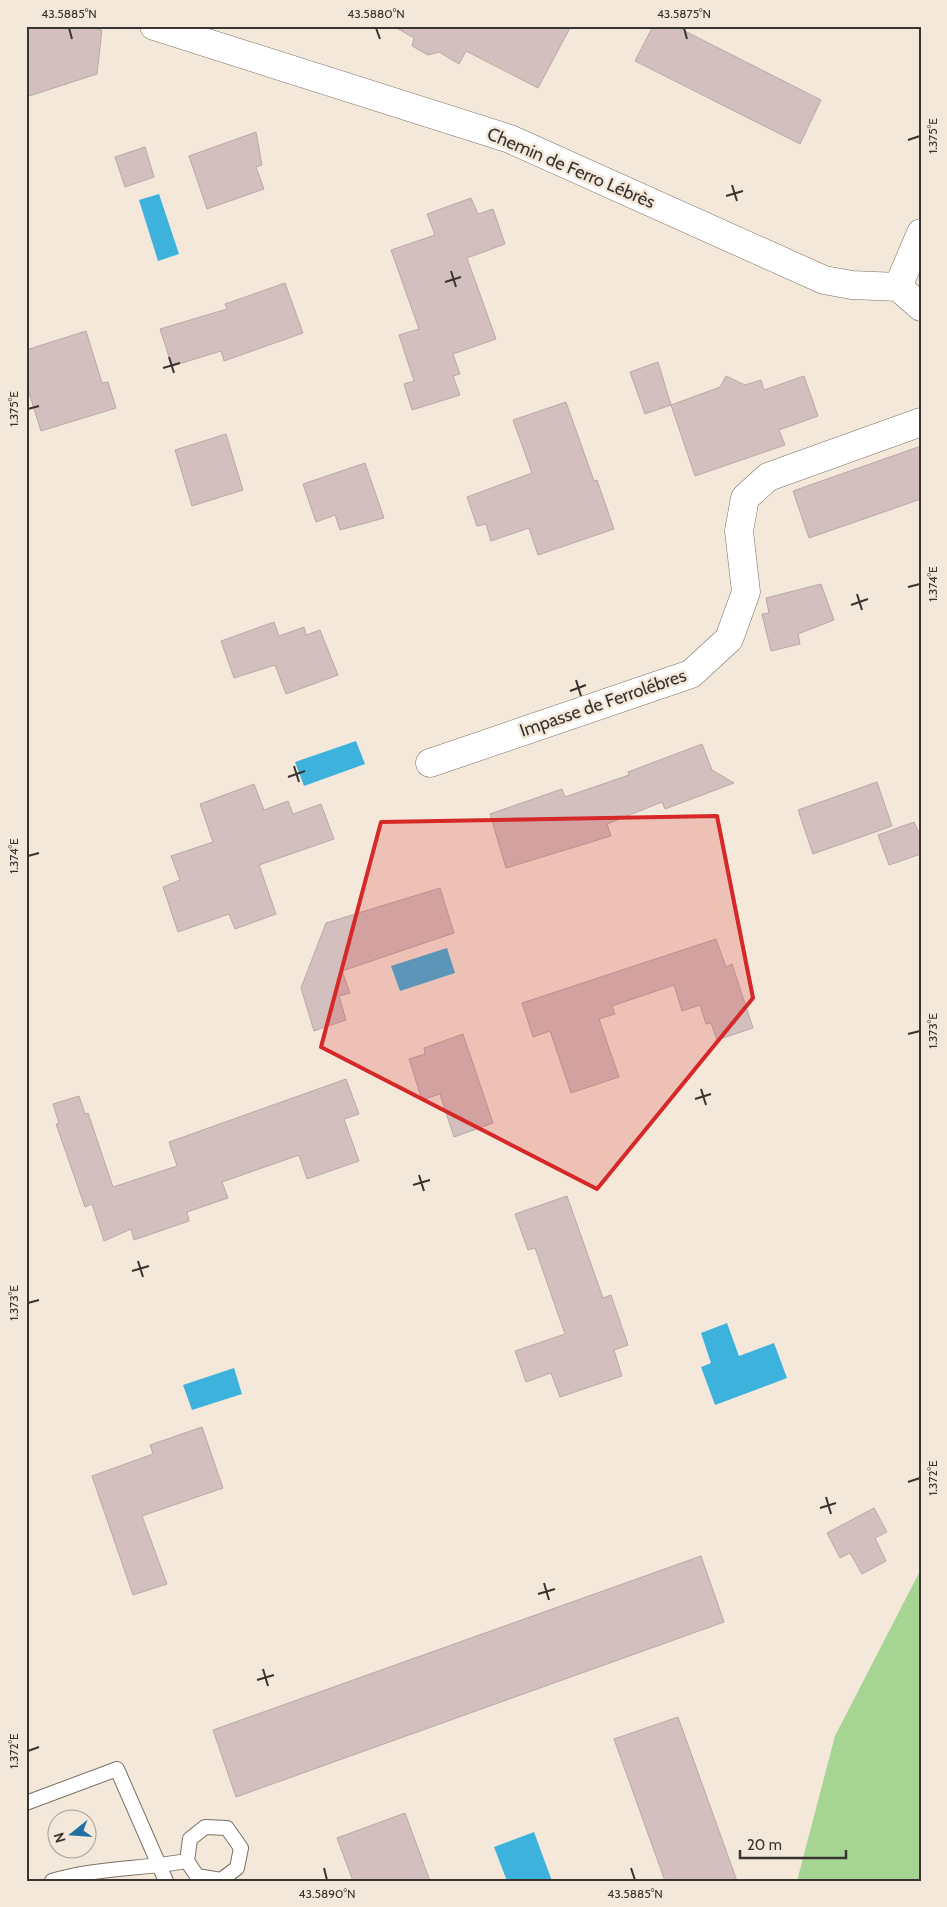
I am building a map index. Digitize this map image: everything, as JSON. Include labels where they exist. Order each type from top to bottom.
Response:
[{"type":"street","name":"Chemin de Ferro Lébrès","points":[[154,26],[510,139],[824,280],[852,285],[898,287]]},
{"type":"street","points":[[921,233],[898,287],[921,307]]},
{"type":"street","name":"Impasse de Ferrolébres","points":[[430,763],[691,674],[729,639],[746,592],[739,531],[745,498],[768,477],[921,422]]},
{"type":"lane","points":[[26,1803],[117,1769],[166,1881]]},
{"type":"lane","points":[[52,1881],[73,1874],[159,1866],[187,1861]]},
{"type":"highlighted area","points":[[717,816],[753,998],[597,1189],[321,1047],[381,822]]},
{"type":"green space","points":[[921,1569],[921,1881],[797,1881],[835,1736]]},
{"type":"water","points":[[159,194],[179,254],[158,261],[139,200]]},
{"type":"water","points":[[356,741],[365,764],[304,786],[295,762]]},
{"type":"water","points":[[447,948],[455,973],[400,991],[391,966]]},
{"type":"water","points":[[727,1323],[739,1356],[774,1343],[787,1378],[715,1405],[701,1367],[711,1363],[701,1333]]},
{"type":"water","points":[[234,1368],[242,1394],[192,1410],[183,1385]]},
{"type":"water","points":[[534,1832],[552,1881],[507,1881],[494,1847]]},
{"type":"building","points":[[26,26],[84,26],[102,30],[97,74],[26,97]]},
{"type":"building","points":[[393,26],[571,26],[538,88],[466,51],[459,64],[439,52],[428,55],[412,46],[414,38]]},
{"type":"building","points":[[653,26],[675,26],[821,100],[800,144],[635,61]]},
{"type":"building","points":[[256,132],[262,165],[256,167],[264,189],[207,209],[189,156]]},
{"type":"building","points":[[145,147],[154,177],[125,187],[115,157]]},
{"type":"building","points":[[471,198],[478,214],[493,209],[505,244],[467,258],[496,339],[453,354],[460,374],[453,376],[460,395],[412,410],[404,384],[414,381],[399,335],[419,329],[391,250],[435,235],[427,214]]},
{"type":"building","points":[[285,283],[303,333],[224,361],[221,351],[172,366],[160,329],[227,309],[225,304]]},
{"type":"building","points":[[86,331],[102,383],[108,382],[116,408],[41,431],[26,383],[26,350]]},
{"type":"building","points":[[658,362],[671,405],[645,414],[630,372]]},
{"type":"building","points":[[726,376],[745,385],[761,380],[764,390],[804,376],[818,416],[779,430],[785,445],[695,476],[671,405],[720,387]]},
{"type":"building","points":[[566,402],[594,481],[597,480],[614,529],[538,555],[529,528],[491,541],[486,524],[477,526],[467,497],[532,473],[513,420]]},
{"type":"building","points":[[226,434],[243,490],[192,506],[175,450]]},
{"type":"building","points":[[921,446],[921,499],[809,538],[793,491]]},
{"type":"building","points":[[365,463],[384,518],[340,530],[335,515],[316,522],[303,484]]},
{"type":"building","points":[[821,584],[834,620],[798,634],[800,644],[771,651],[762,614],[769,613],[766,598]]},
{"type":"building","points":[[274,622],[279,636],[304,627],[306,635],[320,630],[338,675],[286,694],[275,665],[234,678],[221,641]]},
{"type":"building","points":[[702,744],[712,770],[734,783],[665,809],[662,802],[607,824],[611,836],[506,868],[490,814],[562,789],[565,797],[629,775],[628,772]]},
{"type":"building","points":[[877,782],[892,826],[813,854],[798,810]]},
{"type":"building","points":[[254,784],[264,810],[288,801],[293,814],[321,804],[334,839],[259,865],[276,914],[235,929],[229,914],[178,932],[163,887],[180,880],[171,856],[213,842],[200,804]]},
{"type":"building","points":[[914,822],[921,837],[921,854],[889,865],[878,835]]},
{"type":"building","points":[[440,888],[454,933],[342,971],[350,993],[339,996],[346,1020],[314,1031],[301,988],[326,923]]},
{"type":"building","points":[[716,939],[726,967],[732,964],[753,1028],[717,1040],[711,1023],[706,1024],[700,1005],[682,1011],[674,985],[612,1006],[615,1014],[599,1019],[619,1077],[571,1093],[550,1031],[533,1037],[522,1003]]},
{"type":"building","points":[[463,1034],[493,1123],[454,1137],[440,1094],[422,1100],[409,1059],[425,1054],[424,1048]]},
{"type":"building","points":[[346,1079],[359,1114],[344,1119],[359,1161],[307,1179],[299,1155],[222,1182],[228,1198],[187,1212],[189,1221],[134,1240],[131,1229],[104,1241],[92,1204],[85,1207],[56,1124],[59,1123],[53,1104],[79,1096],[85,1114],[88,1113],[113,1187],[177,1166],[169,1142]]},
{"type":"building","points":[[567,1196],[603,1298],[611,1295],[628,1345],[614,1350],[622,1376],[560,1397],[551,1373],[526,1382],[515,1351],[565,1334],[535,1248],[528,1250],[515,1214]]},
{"type":"building","points":[[202,1427],[223,1488],[142,1516],[167,1584],[133,1595],[92,1476],[153,1454],[150,1445]]},
{"type":"building","points":[[874,1508],[887,1532],[875,1538],[886,1561],[862,1574],[850,1553],[840,1558],[827,1533]]},
{"type":"building","points":[[701,1556],[724,1622],[236,1797],[213,1730]]},
{"type":"building","points":[[678,1717],[737,1881],[665,1881],[614,1739]]},
{"type":"building","points":[[405,1813],[430,1881],[353,1881],[337,1838]]}]
